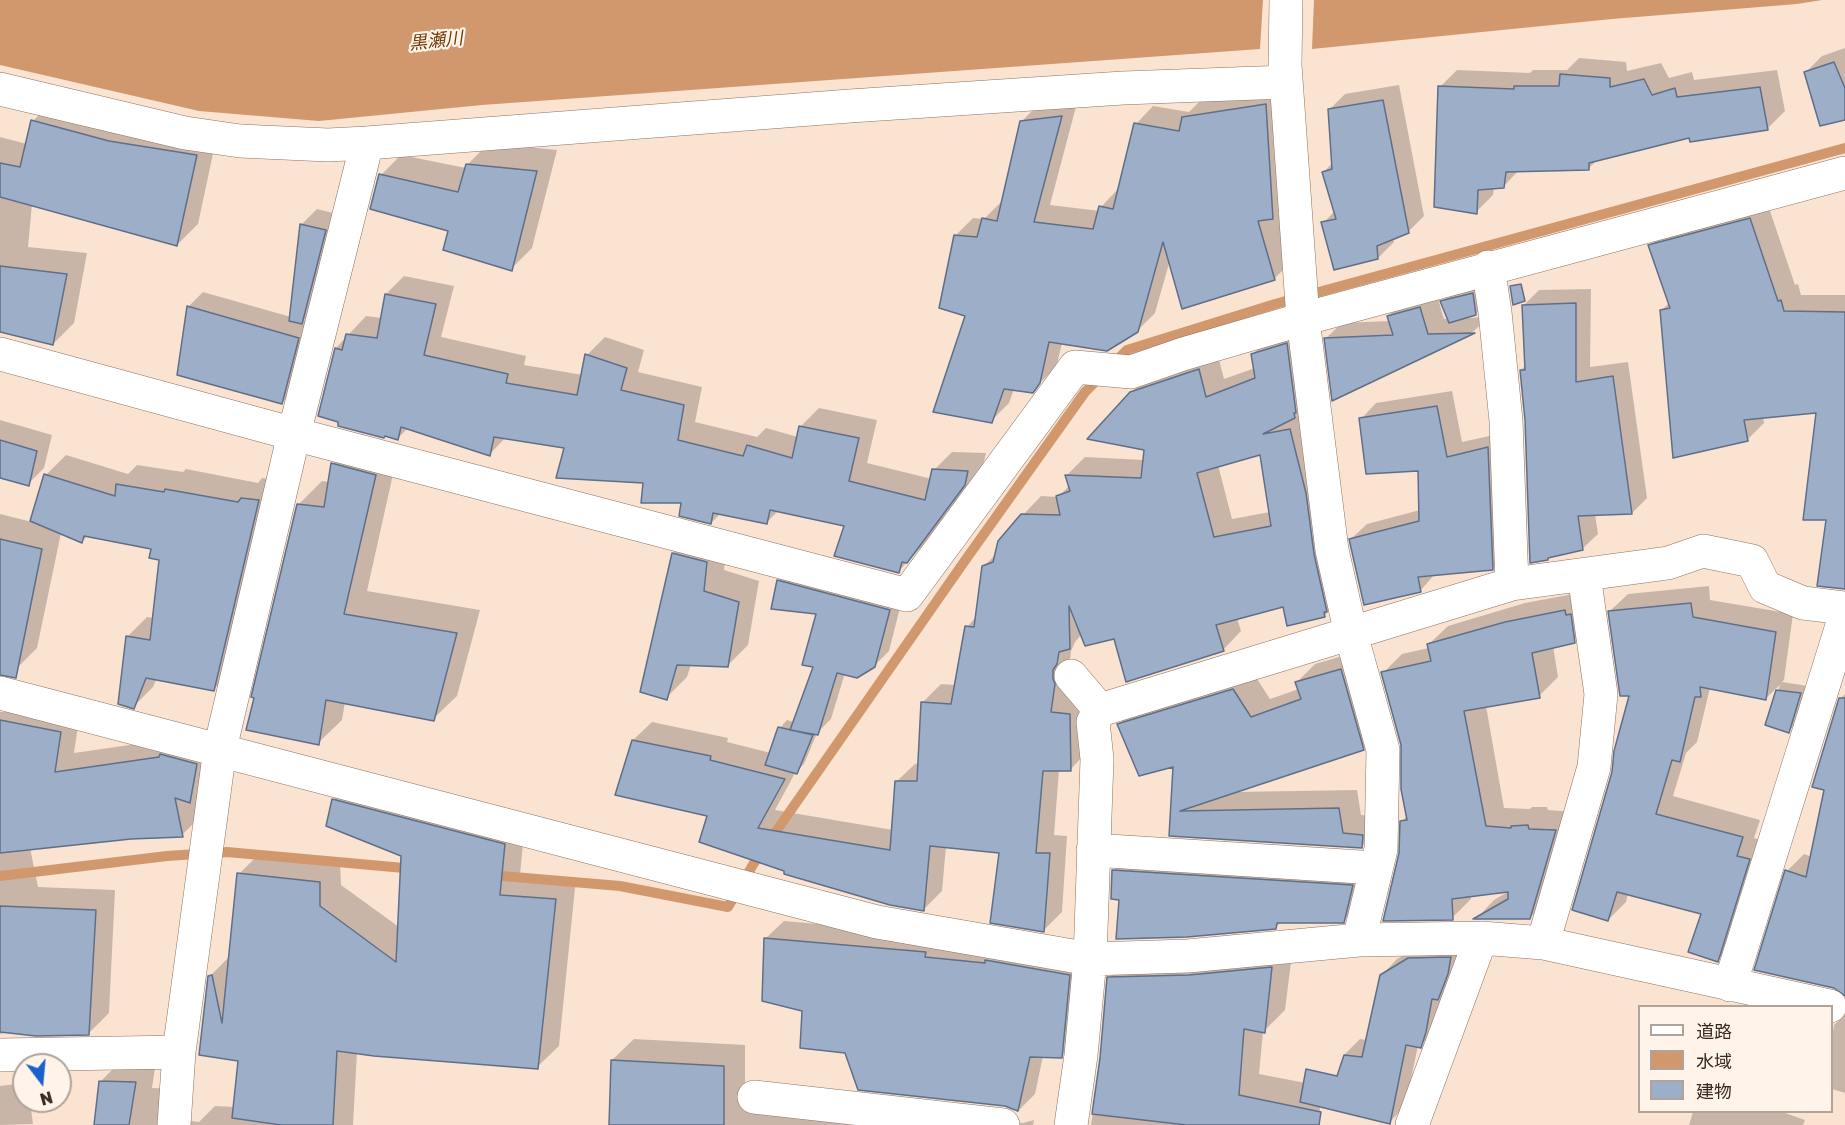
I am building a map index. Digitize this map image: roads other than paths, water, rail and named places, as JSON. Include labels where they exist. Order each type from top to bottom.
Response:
[{"type":"street","points":[[1286,0],[1285,73],[1302,319],[1332,550],[1351,634],[1383,750],[1381,849],[1359,940]]},
{"type":"street","points":[[0,89],[185,133],[240,141],[328,145],[1123,88],[1285,73]]},
{"type":"street","points":[[174,1125],[179,1052],[220,749],[294,434],[367,143]]},
{"type":"street","points":[[0,354],[907,596],[1075,367],[1131,372],[1302,319],[1845,172]]},
{"type":"street","points":[[1488,267],[1506,421],[1512,584]]},
{"type":"street","points":[[1071,1125],[1081,1055],[1090,959],[1097,759],[1093,722],[1100,710],[1512,584],[1668,563],[1703,551],[1752,561],[1765,587],[1803,603],[1845,608]]},
{"type":"street","points":[[1543,943],[1594,767],[1601,694],[1584,574]]},
{"type":"street","points":[[1730,985],[1845,616]]},
{"type":"street","points":[[1071,676],[1100,710]]},
{"type":"street","points":[[0,693],[877,922],[1090,959],[1188,956],[1359,940],[1481,939],[1543,943],[1822,1005]]},
{"type":"street","points":[[1094,850],[1376,868]]},
{"type":"street","points":[[1412,1125],[1481,939]]},
{"type":"street","points":[[0,1056],[179,1052]]},
{"type":"street","points":[[754,1097],[1004,1125]]},
{"type":"water","name":"黒瀬川","points":[[0,0],[1263,0],[1260,49],[482,105],[319,121],[199,111],[0,65]]},
{"type":"water","points":[[1314,0],[1822,0],[1312,49]]},
{"type":"waterway","points":[[1112,365],[1127,350],[1275,304],[1845,148]]},
{"type":"waterway","points":[[490,875],[620,886],[728,907],[754,863],[964,562],[1085,392],[1101,376]]},
{"type":"waterway","points":[[0,876],[167,856],[227,852],[415,869]]}]
